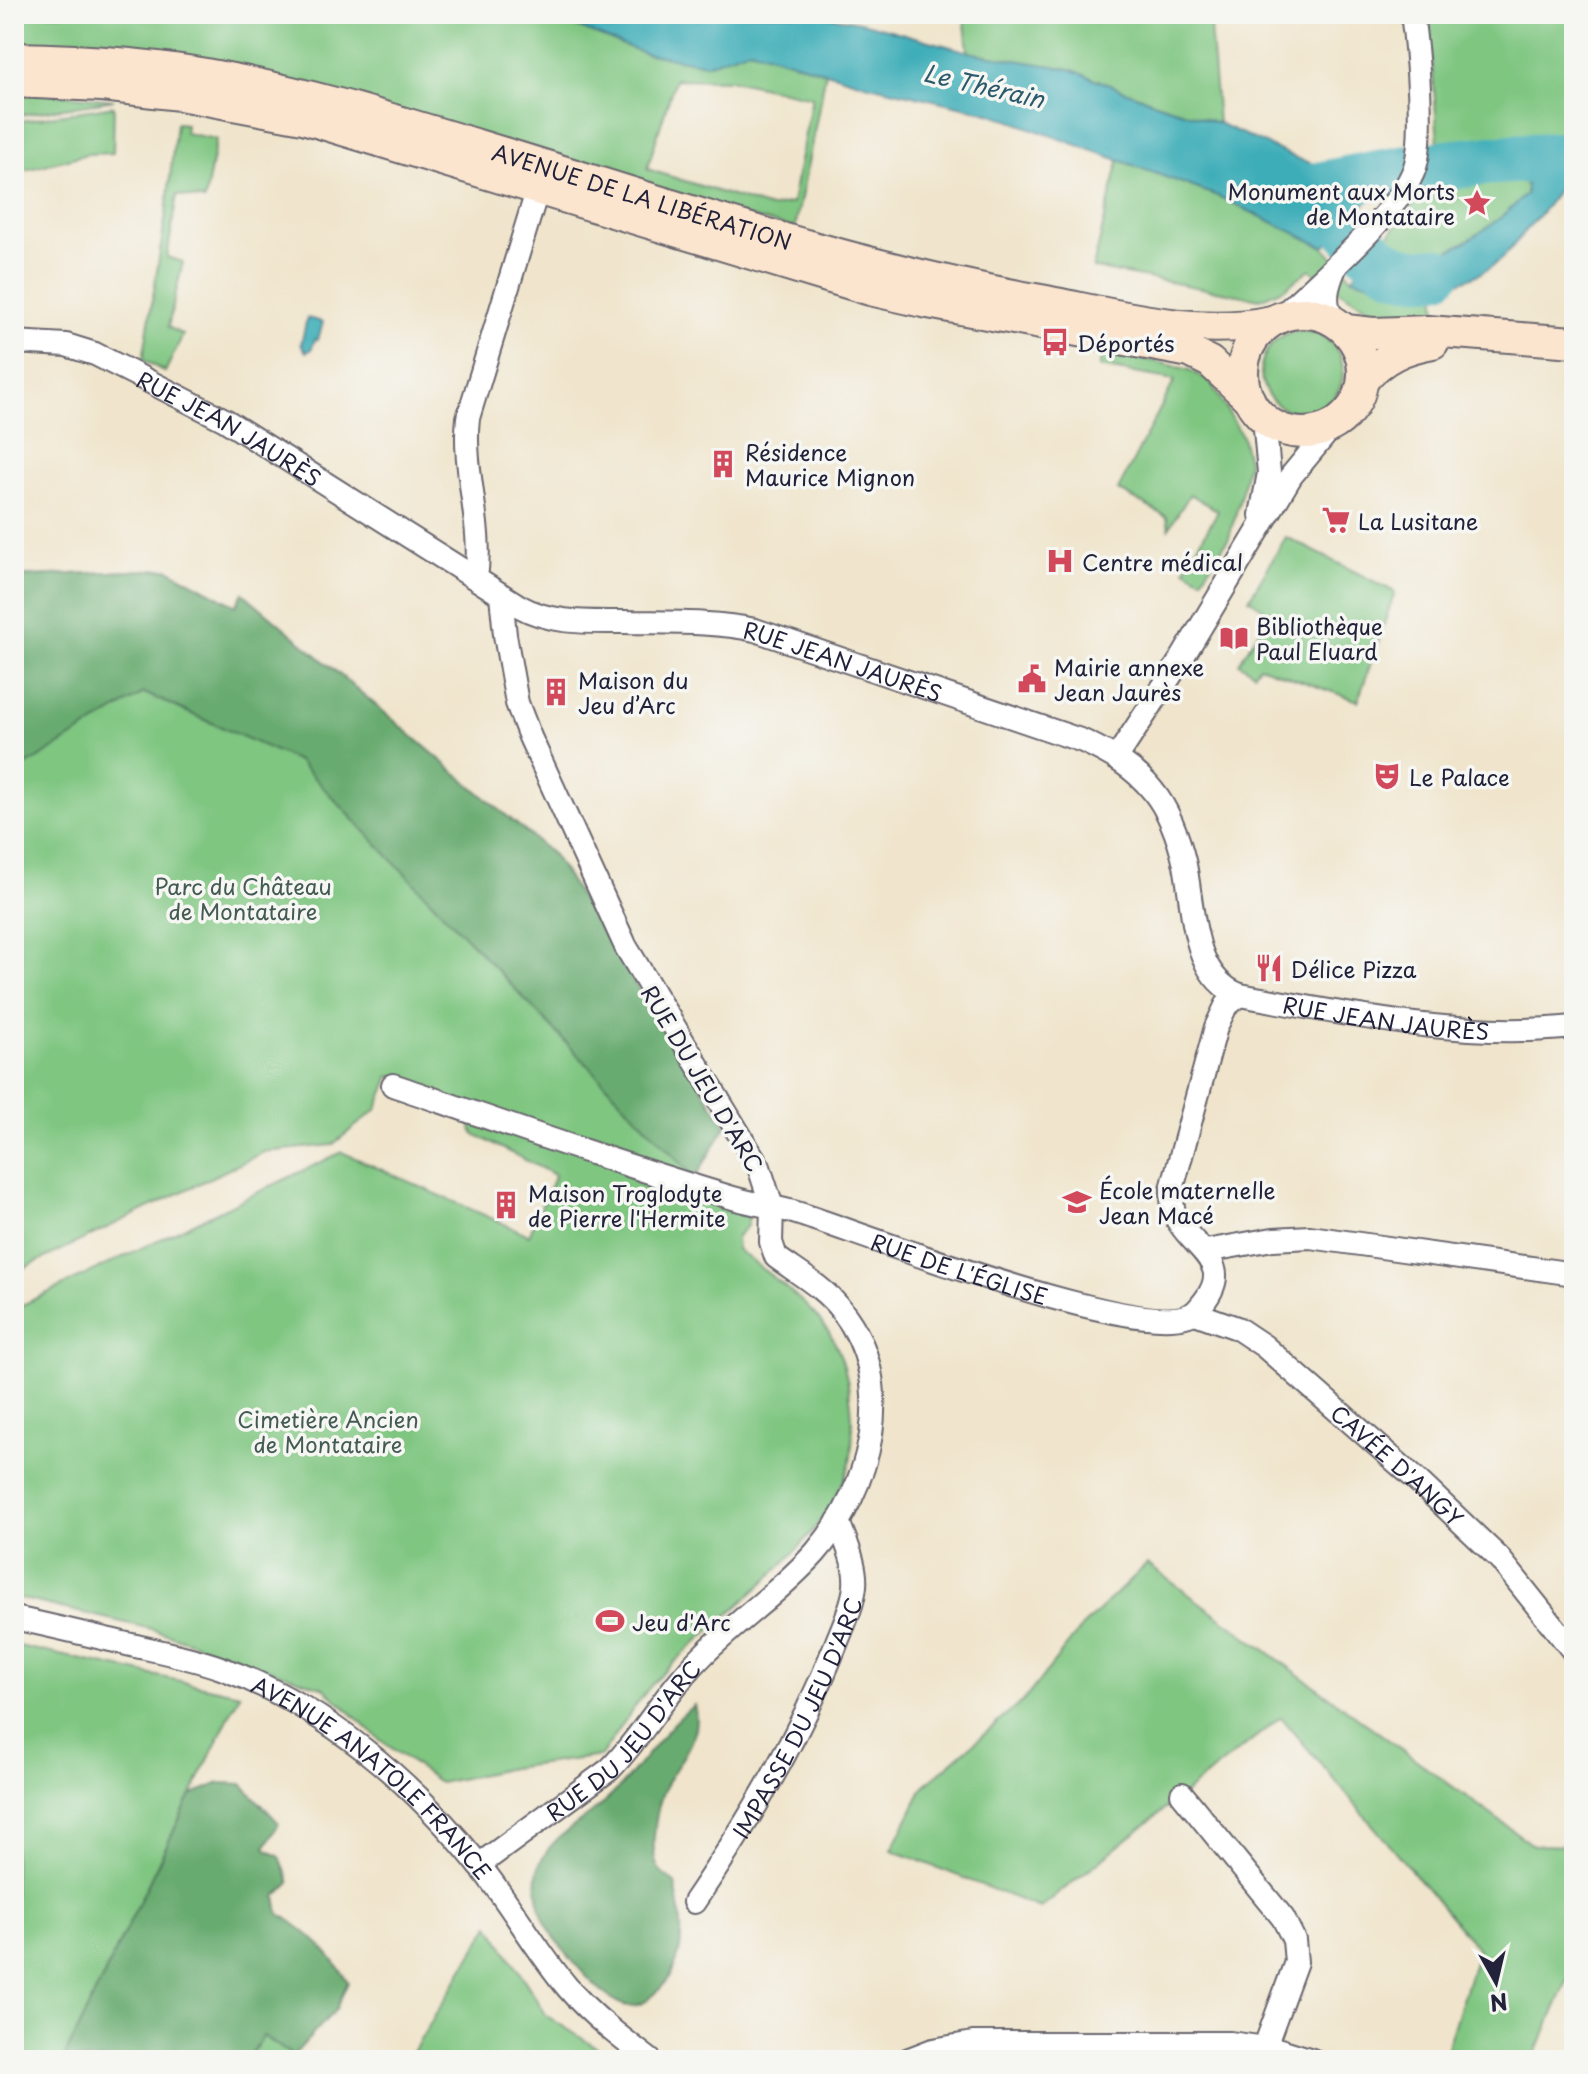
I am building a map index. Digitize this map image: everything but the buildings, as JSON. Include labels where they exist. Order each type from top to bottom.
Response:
[{"type":"main road","name":"AVENUE DE LA LIBÉRATION","points":[[14,58],[134,78]]},
{"type":"main road","name":"AVENUE DE LA LIBÉRATION","points":[[14,82],[225,77],[315,97],[870,290],[1190,352],[1210,362],[1256,409]]},
{"type":"main road","name":"AVENUE DE LA LIBÉRATION","points":[[541,177],[937,281],[1187,326],[1228,328],[1276,319]]},
{"type":"main road","points":[[1339,325],[1355,342],[1361,356],[1363,380],[1356,402],[1345,417],[1312,432],[1294,432],[1278,427],[1256,409],[1243,374],[1245,356],[1253,339],[1276,319],[1307,312],[1339,325],[1373,333],[1428,331],[1574,342]]},
{"type":"main road","points":[[1363,380],[1378,363],[1406,348],[1481,337]]},
{"type":"street","points":[[1276,319],[1337,264],[1409,181],[1419,141],[1412,14]]},
{"type":"street","points":[[476,578],[478,553],[466,443],[468,418],[541,177]]},
{"type":"street","points":[[1337,264],[1327,293],[1327,306],[1339,325]]},
{"type":"street","name":"RUE JEAN JAURÈS","points":[[14,342],[66,345],[95,354],[225,420],[529,612],[554,620],[702,623],[755,630],[1083,741],[1117,757],[1154,792],[1170,820],[1184,862],[1206,965],[1221,986],[1240,995],[1444,1029],[1514,1032],[1574,1027]]},
{"type":"street","points":[[1256,409],[1269,473],[1256,535]]},
{"type":"street","points":[[1117,757],[1182,658],[1291,476],[1335,423]]},
{"type":"street","name":"RUE DU JEU D'ARC","points":[[479,1865],[610,1769],[695,1663],[800,1568],[838,1521],[853,1496],[871,1434],[873,1403],[869,1371],[859,1339],[842,1311],[818,1287],[776,1257],[772,1250],[772,1207],[759,1167],[621,938],[517,703],[501,595]]},
{"type":"street","points":[[1195,1313],[1210,1292],[1214,1280],[1212,1261],[1174,1215],[1172,1189],[1216,1027],[1226,1006],[1240,995]]},
{"type":"street","name":"RUE DE L'ÉGLISE","points":[[393,1085],[733,1198],[815,1218],[947,1266],[1095,1307],[1161,1319],[1175,1319],[1195,1313]]},
{"type":"street","points":[[1206,1251],[1264,1240],[1310,1237],[1574,1274]]},
{"type":"street","name":"CAVÉE D'ANGY","points":[[1195,1313],[1237,1328],[1264,1346],[1405,1470],[1499,1558],[1574,1652]]},
{"type":"street","name":"IMPASSE DU JEU D'ARC","points":[[694,1902],[740,1834],[784,1755],[819,1686],[843,1625],[855,1587],[838,1521]]},
{"type":"street","name":"AVENUE ANATOLE FRANCE","points":[[14,1618],[200,1662],[254,1682],[323,1720],[394,1776],[446,1826],[479,1865],[569,1989],[610,2029],[650,2060]]},
{"type":"street","points":[[1182,1794],[1283,1918],[1294,1940],[1296,1962],[1263,2053]]},
{"type":"street","points":[[907,2060],[933,2050],[973,2043],[1230,2043],[1263,2053],[1312,2060]]},
{"type":"green space","points":[[14,14],[544,14],[644,53],[707,64],[749,49],[826,72],[795,228],[14,44]],"holes":[[[675,79],[732,80],[812,97],[792,203],[770,208],[647,169]]]},
{"type":"green space","points":[[964,14],[1209,14],[1218,123],[1158,104],[1070,69],[972,53],[968,51]]},
{"type":"green space","points":[[1429,14],[1574,14],[1574,148],[1453,142],[1438,144]]},
{"type":"green space","points":[[14,90],[114,100],[14,116]]},
{"type":"green space","points":[[114,106],[113,153],[87,154],[14,173],[14,122]]},
{"type":"green space","points":[[176,123],[186,124],[185,133],[216,139],[205,200],[177,195],[167,257],[183,262],[168,327],[183,335],[165,372],[143,360],[166,214]]},
{"type":"green space","points":[[1119,160],[1218,196],[1324,247],[1352,278],[1409,288],[1435,287],[1437,316],[1383,316],[1328,284],[1310,269],[1285,288],[1260,299],[1093,268]]},
{"type":"green space","points":[[1514,172],[1524,177],[1527,194],[1504,215],[1457,247],[1425,259],[1411,260],[1384,241],[1430,179]]},
{"type":"green space","points":[[1302,331],[1318,334],[1331,343],[1340,356],[1343,372],[1340,388],[1331,401],[1318,410],[1302,413],[1286,410],[1273,401],[1264,388],[1261,372],[1264,356],[1273,343],[1286,334]]},
{"type":"green space","points":[[1102,354],[1154,361],[1190,370],[1211,383],[1242,436],[1248,461],[1229,538],[1202,579],[1185,569],[1218,511],[1190,494],[1169,528],[1167,517],[1118,490],[1175,380],[1099,367]]},
{"type":"green space","points":[[1286,537],[1395,592],[1358,701],[1259,666],[1254,673],[1239,663],[1270,613],[1249,599]]},
{"type":"green space","points":[[168,569],[236,606],[243,593],[553,855],[726,1126],[695,1178],[749,1216],[747,1226],[736,1237],[737,1249],[819,1319],[841,1357],[850,1395],[853,1436],[849,1466],[837,1496],[794,1552],[651,1686],[601,1756],[511,1768],[440,1783],[379,1739],[324,1688],[152,1629],[14,1597],[14,1309],[342,1152],[529,1235],[555,1175],[474,1134],[461,1101],[390,1076],[377,1109],[332,1145],[264,1152],[14,1273],[14,577]]},
{"type":"green space","points":[[168,569],[236,606],[243,593],[553,855],[726,1126],[695,1178],[298,761],[144,693],[14,773],[14,577]]},
{"type":"green space","points":[[1147,1564],[1533,1845],[1574,1846],[1574,1966],[1533,2060],[1443,2060],[1478,1949],[1281,1717],[1040,1908],[892,1850],[924,1786],[1024,1700],[1081,1628]]},
{"type":"green space","points":[[14,1645],[240,1694],[63,2060],[14,2060]]},
{"type":"green space","points":[[694,1705],[693,1738],[666,1785],[654,1841],[660,1871],[675,1883],[681,1931],[677,1960],[662,1987],[649,1999],[636,2005],[624,2005],[600,1990],[554,1937],[541,1909],[537,1890],[538,1871],[543,1857],[555,1841],[608,1799]]},
{"type":"green space","points":[[220,1783],[242,1784],[279,1823],[265,1848],[280,1857],[290,1883],[276,1896],[279,1913],[318,1943],[348,1982],[336,2009],[293,2056],[263,2036],[248,2060],[63,2060],[191,1795]]},
{"type":"green space","points":[[490,1925],[547,2016],[616,2060],[408,2060]]},
{"type":"green space","points":[[263,2036],[299,2060],[248,2060]]},
{"type":"water","points":[[544,14],[815,14],[865,23],[973,53],[1070,69],[1158,104],[1218,123],[1301,160],[1336,171],[1365,166],[1397,155],[1365,204],[1324,247],[1218,196],[989,113],[869,85],[750,49],[707,64],[644,53]]},
{"type":"water","points":[[1453,142],[1574,148],[1574,177],[1565,174],[1549,203],[1499,261],[1465,280],[1428,288],[1409,288],[1352,278],[1384,241],[1411,260],[1425,259],[1457,247],[1473,237],[1526,194],[1526,182],[1514,172],[1430,179],[1438,144]]},
{"type":"water","points":[[307,318],[323,322],[318,340],[315,339],[311,350],[306,352],[301,344]]},
{"type":"waterway","name":"Le Thérain","points":[[1319,187],[1408,170],[1469,163],[1560,157],[1574,161]]},
{"type":"waterway","name":"Le Thérain","points":[[1288,193],[1328,210],[1387,265],[1416,273],[1436,272]]},
{"type":"place","name":"Monument aux Morts de Montataire","points":[[1477,203]]},
{"type":"place","name":"Déportés","points":[[1055,342]]},
{"type":"place","name":"Résidence Maurice Mignon","points":[[723,464]]},
{"type":"place","name":"La Lusitane","points":[[1336,520]]},
{"type":"place","name":"Centre médical","points":[[1060,561]]},
{"type":"place","name":"Bibliothèque Paul Eluard","points":[[1234,638]]},
{"type":"place","name":"Mairie annexe Jean Jaurès","points":[[1032,679]]},
{"type":"place","name":"Maison du Jeu d’Arc","points":[[556,692]]},
{"type":"place","name":"Le Palace","points":[[1387,776]]},
{"type":"place","name":"Délice Pizza","points":[[1269,968]]},
{"type":"place","name":"École maternelle Jean Macé","points":[[1077,1202]]},
{"type":"place","name":"Maison Troglodyte de Pierre l'Hermite","points":[[506,1205]]},
{"type":"place","name":"Jeu d'Arc","points":[[610,1621]]},
{"type":"park label","name":"Parc du Château de Montataire","points":[[243,898]]},
{"type":"park label","name":"Cimetière Ancien de Montataire","points":[[328,1430]]}]
